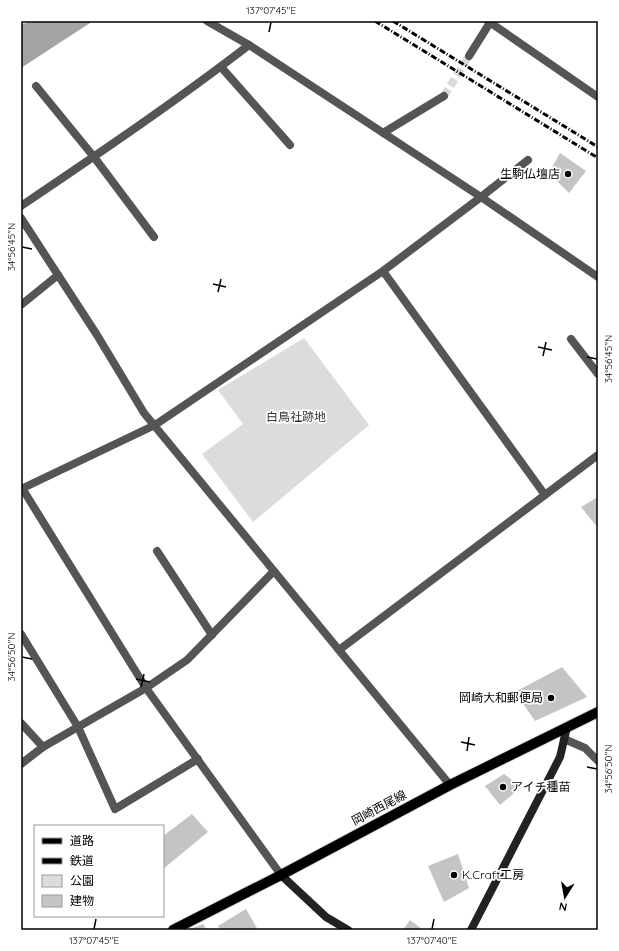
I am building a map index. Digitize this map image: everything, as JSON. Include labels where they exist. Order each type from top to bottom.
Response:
[{"type":"main road","name":"岡崎西尾線","points":[[174,930],[282,875],[450,785],[598,712]]},
{"type":"street","points":[[207,21],[249,45],[481,197],[598,277]]},
{"type":"street","points":[[469,56],[490,21],[598,97]]},
{"type":"street","points":[[21,206],[94,157],[221,67],[249,45]]},
{"type":"street","points":[[221,67],[290,146]]},
{"type":"street","points":[[36,86],[94,157],[154,237]]},
{"type":"street","points":[[382,133],[444,96]]},
{"type":"street","points":[[348,930],[326,917],[282,875],[146,688],[21,489],[155,425],[383,271],[528,160]]},
{"type":"street","points":[[21,218],[97,335],[144,413],[450,785]]},
{"type":"street","points":[[383,271],[545,494]]},
{"type":"street","points":[[21,305],[58,275]]},
{"type":"street","points":[[571,339],[598,374]]},
{"type":"street","points":[[339,650],[598,455]]},
{"type":"street","points":[[157,551],[212,635]]},
{"type":"street","points":[[21,764],[43,747],[146,688],[187,660],[274,571]]},
{"type":"street","points":[[21,634],[78,727],[115,810],[198,759]]},
{"type":"street","points":[[21,723],[43,747]]},
{"type":"street","points":[[472,930],[560,757],[567,727]]},
{"type":"street","points":[[564,739],[585,748],[598,761]]},
{"type":"green space","name":"白鳥社跡地","points":[[304,338],[369,425],[253,522],[202,454],[243,424],[218,390]]},
{"type":"shaded area","points":[[40,21],[93,21],[21,68],[21,24]]},
{"type":"building","points":[[560,153],[586,171],[569,193],[549,173]]},
{"type":"building","points":[[598,497],[598,528],[581,507]]},
{"type":"building","points":[[562,667],[587,697],[535,721],[515,692]]},
{"type":"building","points":[[504,774],[521,787],[500,805],[485,786]]},
{"type":"building","points":[[192,814],[208,832],[164,868],[164,835]]},
{"type":"building","points":[[458,854],[469,888],[444,902],[428,866]]},
{"type":"building","points":[[246,909],[258,930],[220,930],[218,926]]},
{"type":"building","points":[[410,920],[423,930],[403,930]]},
{"type":"building","points":[[203,924],[207,930],[187,930]]},
{"type":"tunnel","points":[[444,96],[469,56]]},
{"type":"railway","points":[[375,21],[598,158]]},
{"type":"railway","points":[[393,21],[598,147]]},
{"type":"place","name":"生駒仏壇店","points":[[568,174]]},
{"type":"place","name":"岡崎大和郵便局","points":[[551,698]]},
{"type":"place","name":"アイチ種苗","points":[[503,787]]},
{"type":"place","name":"K.Craft工房","points":[[454,875]]}]
